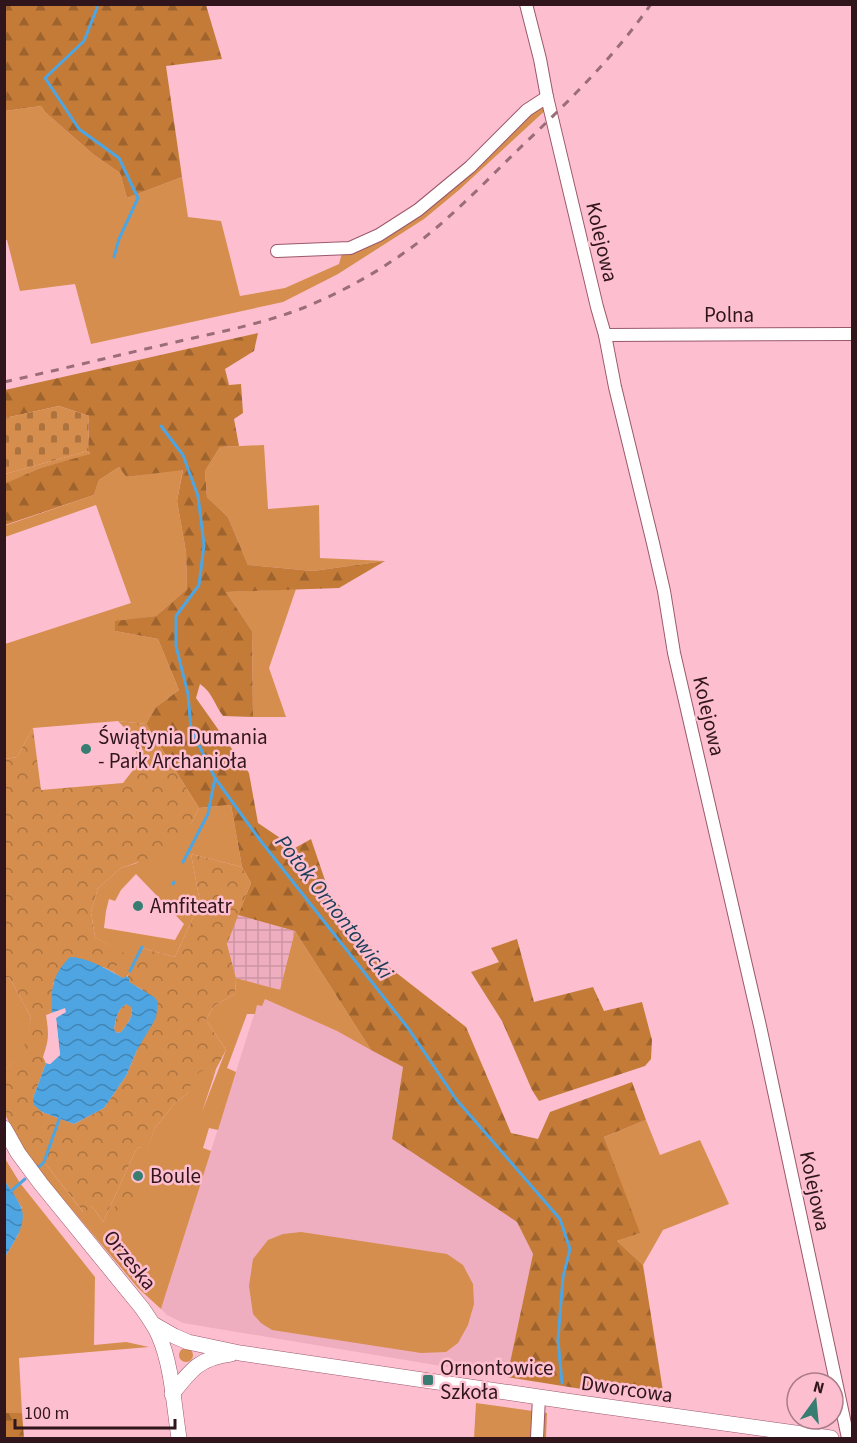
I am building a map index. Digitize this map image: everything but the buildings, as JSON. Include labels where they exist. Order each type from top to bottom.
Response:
[{"type":"street","name":"Kolejowa","points":[[526,4],[657,562],[674,653],[760,1026],[848,1438]]},
{"type":"street","points":[[277,251],[350,248],[379,235],[418,210],[463,173],[526,110],[547,97]]},
{"type":"street","name":"Polna","points":[[605,335],[852,334]]},
{"type":"street","name":"Orzeska","points":[[4,1128],[18,1153],[41,1184],[153,1324],[160,1337],[166,1358],[179,1438]]},
{"type":"street","name":"Dworcowa","points":[[153,1324],[191,1343],[240,1353],[831,1438]]},
{"type":"street","points":[[172,1394],[196,1366],[201,1357],[200,1350],[191,1343],[175,1345],[166,1358],[179,1368],[196,1366]]},
{"type":"street","name":"Dworcowa","points":[[196,1366],[211,1359],[240,1353]]},
{"type":"street","points":[[537,1438],[539,1397]]},
{"type":"shaded area","points":[[238,915],[295,931],[280,991],[236,978],[227,944]]},
{"type":"shaded area","points":[[264,998],[337,1031],[403,1067],[392,1139],[517,1222],[533,1254],[507,1377],[183,1323],[167,1315],[161,1309],[257,1005]]},
{"type":"green space","points":[[5,4],[206,5],[222,59],[166,66],[182,177],[127,198],[120,173],[94,155],[41,106],[5,111]]},
{"type":"green space","points":[[547,97],[549,107],[424,219],[338,274],[283,302],[91,344],[75,284],[20,291],[7,240],[5,240],[5,111],[41,106],[94,155],[120,173],[127,198],[182,177],[188,217],[221,221],[240,296],[285,288],[339,264],[342,253],[379,235]]},
{"type":"green space","points":[[258,333],[254,351],[225,369],[229,385],[241,384],[243,413],[234,419],[239,446],[220,447],[205,471],[207,497],[228,517],[248,565],[313,571],[385,561],[339,588],[226,592],[252,631],[253,717],[223,716],[211,695],[200,684],[196,698],[249,773],[258,823],[295,848],[311,839],[329,892],[385,964],[466,1027],[511,1133],[538,1139],[550,1112],[632,1082],[646,1120],[604,1137],[640,1233],[617,1241],[643,1265],[663,1391],[607,1381],[588,1390],[507,1377],[533,1254],[517,1222],[392,1139],[403,1067],[371,1050],[295,931],[238,915],[251,883],[242,867],[231,805],[199,808],[146,724],[156,707],[179,690],[158,639],[115,631],[115,621],[156,616],[187,589],[186,552],[177,501],[183,470],[126,477],[119,467],[99,480],[94,495],[5,525],[4,484],[40,468],[90,454],[88,451],[89,416],[59,406],[5,418],[5,390]]},
{"type":"green space","points":[[59,406],[89,416],[88,451],[5,474],[5,418]]},
{"type":"green space","points":[[264,445],[268,509],[319,505],[320,558],[385,561],[313,571],[248,565],[228,517],[207,497],[205,471],[220,447]]},
{"type":"green space","points":[[88,451],[90,455],[40,468],[5,484],[5,474]]},
{"type":"green space","points":[[119,467],[126,477],[183,469],[177,501],[186,552],[187,589],[156,616],[115,622],[115,631],[158,639],[179,690],[156,707],[146,724],[118,721],[33,728],[17,757],[5,759],[5,644],[131,603],[96,505],[5,537],[4,526],[94,495],[99,480]]},
{"type":"green space","points":[[296,589],[269,668],[286,717],[253,717],[252,631],[226,592]]},
{"type":"green space","points":[[118,721],[146,724],[199,808],[192,822],[157,854],[121,868],[98,888],[91,912],[95,937],[124,953],[113,972],[103,967],[53,983],[52,1013],[46,1015],[48,1037],[43,1057],[46,1063],[33,1098],[42,1112],[74,1124],[104,1108],[126,1076],[137,1050],[143,990],[128,982],[128,975],[142,948],[175,957],[200,902],[191,854],[242,867],[251,883],[227,944],[236,978],[235,994],[214,1006],[206,1020],[226,1050],[214,1076],[210,1068],[200,1072],[193,1079],[187,1094],[174,1104],[155,1128],[147,1150],[139,1147],[135,1152],[103,1222],[92,1206],[84,1213],[44,1162],[37,1168],[21,1147],[5,1114],[5,1069],[22,1055],[31,1017],[9,977],[5,979],[5,759],[17,757],[33,728],[41,790],[123,783],[137,765],[135,739]]},
{"type":"green space","points":[[231,805],[242,867],[191,854],[200,902],[175,957],[142,948],[124,979],[113,972],[123,953],[95,937],[91,912],[98,888],[121,868],[137,863],[192,822],[199,808]],"holes":[[[136,874],[184,924],[175,940],[104,928],[109,899],[115,901],[121,890]]]},
{"type":"green space","points":[[295,931],[371,1050],[337,1031],[265,999],[262,1006],[257,1005],[255,1014],[247,1014],[227,1068],[236,1072],[218,1130],[209,1128],[203,1148],[211,1151],[161,1309],[138,1288],[37,1168],[44,1162],[83,1212],[92,1206],[103,1222],[135,1152],[139,1147],[147,1149],[155,1128],[174,1104],[187,1094],[192,1079],[210,1067],[214,1076],[202,1112],[226,1050],[206,1020],[214,1006],[235,994],[236,978],[280,990]]},
{"type":"green space","points":[[517,939],[534,1002],[593,987],[604,1011],[642,1002],[652,1040],[651,1059],[645,1066],[539,1101],[502,1021],[471,972],[499,962],[491,948]]},
{"type":"green space","points":[[9,977],[31,1017],[23,1055],[5,1069],[5,979]]},
{"type":"green space","points":[[126,1004],[131,1006],[131,1017],[121,1032],[117,1033],[114,1029],[116,1018]]},
{"type":"green space","points":[[646,1120],[660,1155],[700,1140],[729,1204],[663,1230],[643,1265],[617,1241],[639,1233],[604,1137]]},
{"type":"green space","points":[[4,1157],[20,1183],[95,1277],[94,1345],[126,1342],[149,1347],[19,1358],[22,1413],[5,1413],[5,1257],[18,1235],[22,1208],[5,1181]]},
{"type":"green space","points":[[121,1187],[140,1193],[132,1219],[113,1213]]},
{"type":"green space","points":[[301,1232],[447,1254],[463,1265],[473,1284],[474,1304],[468,1325],[458,1343],[446,1352],[421,1353],[272,1330],[261,1323],[253,1314],[249,1286],[253,1259],[268,1240],[283,1234]]},
{"type":"green space","points":[[183,1348],[189,1348],[193,1355],[189,1362],[183,1362],[179,1358],[179,1352]]},
{"type":"green space","points":[[476,1403],[547,1413],[546,1438],[474,1438]]},
{"type":"green space","points":[[5,1413],[22,1413],[24,1438],[5,1438]]},
{"type":"water","points":[[70,957],[98,964],[123,978],[127,976],[129,982],[154,997],[158,1002],[156,1018],[137,1050],[126,1076],[104,1108],[74,1124],[42,1112],[34,1105],[33,1098],[46,1063],[50,1064],[60,1055],[56,1018],[65,1009],[52,1013],[52,996],[56,976]],"holes":[[[126,1004],[131,1007],[132,1014],[129,1020],[121,1032],[117,1033],[114,1029],[119,1012]]]},
{"type":"water","points":[[5,1181],[21,1207],[23,1220],[19,1233],[5,1257]]},
{"type":"pier","points":[[65,1008],[66,1012],[56,1018],[60,1055],[50,1064],[46,1063],[45,1061],[49,1061],[57,1054],[53,1018],[56,1014],[52,1016],[49,1014]]},
{"type":"waterway","name":"Potok Ornontowicki","points":[[96,4],[97,8],[84,41],[45,78],[79,129],[119,158],[138,198],[119,239],[114,257]]},
{"type":"waterway","name":"Potok Ornontowicki","points":[[161,426],[183,455],[198,496],[204,545],[199,585],[176,616],[176,646],[188,694],[191,729],[215,778],[260,840],[408,1028],[456,1099],[560,1219],[570,1249],[563,1277],[558,1340],[562,1383]]},
{"type":"waterway","points":[[183,862],[208,814],[215,778]]},
{"type":"waterway","points":[[130,971],[142,947]]},
{"type":"waterway","points":[[39,1167],[44,1162],[60,1117]]},
{"type":"waterway","points":[[11,1191],[25,1179]]},
{"type":"railway","points":[[4,382],[272,319],[351,286],[396,259],[450,216],[590,78],[651,4]]},
{"type":"place","name":"Świątynia Dumania - Park Archanioła","points":[[86,749]]},
{"type":"place","name":"Amfiteatr","points":[[138,906]]},
{"type":"place","name":"Boule","points":[[138,1176]]},
{"type":"place","name":"Ornontowice Szkoła","points":[[428,1380]]}]
